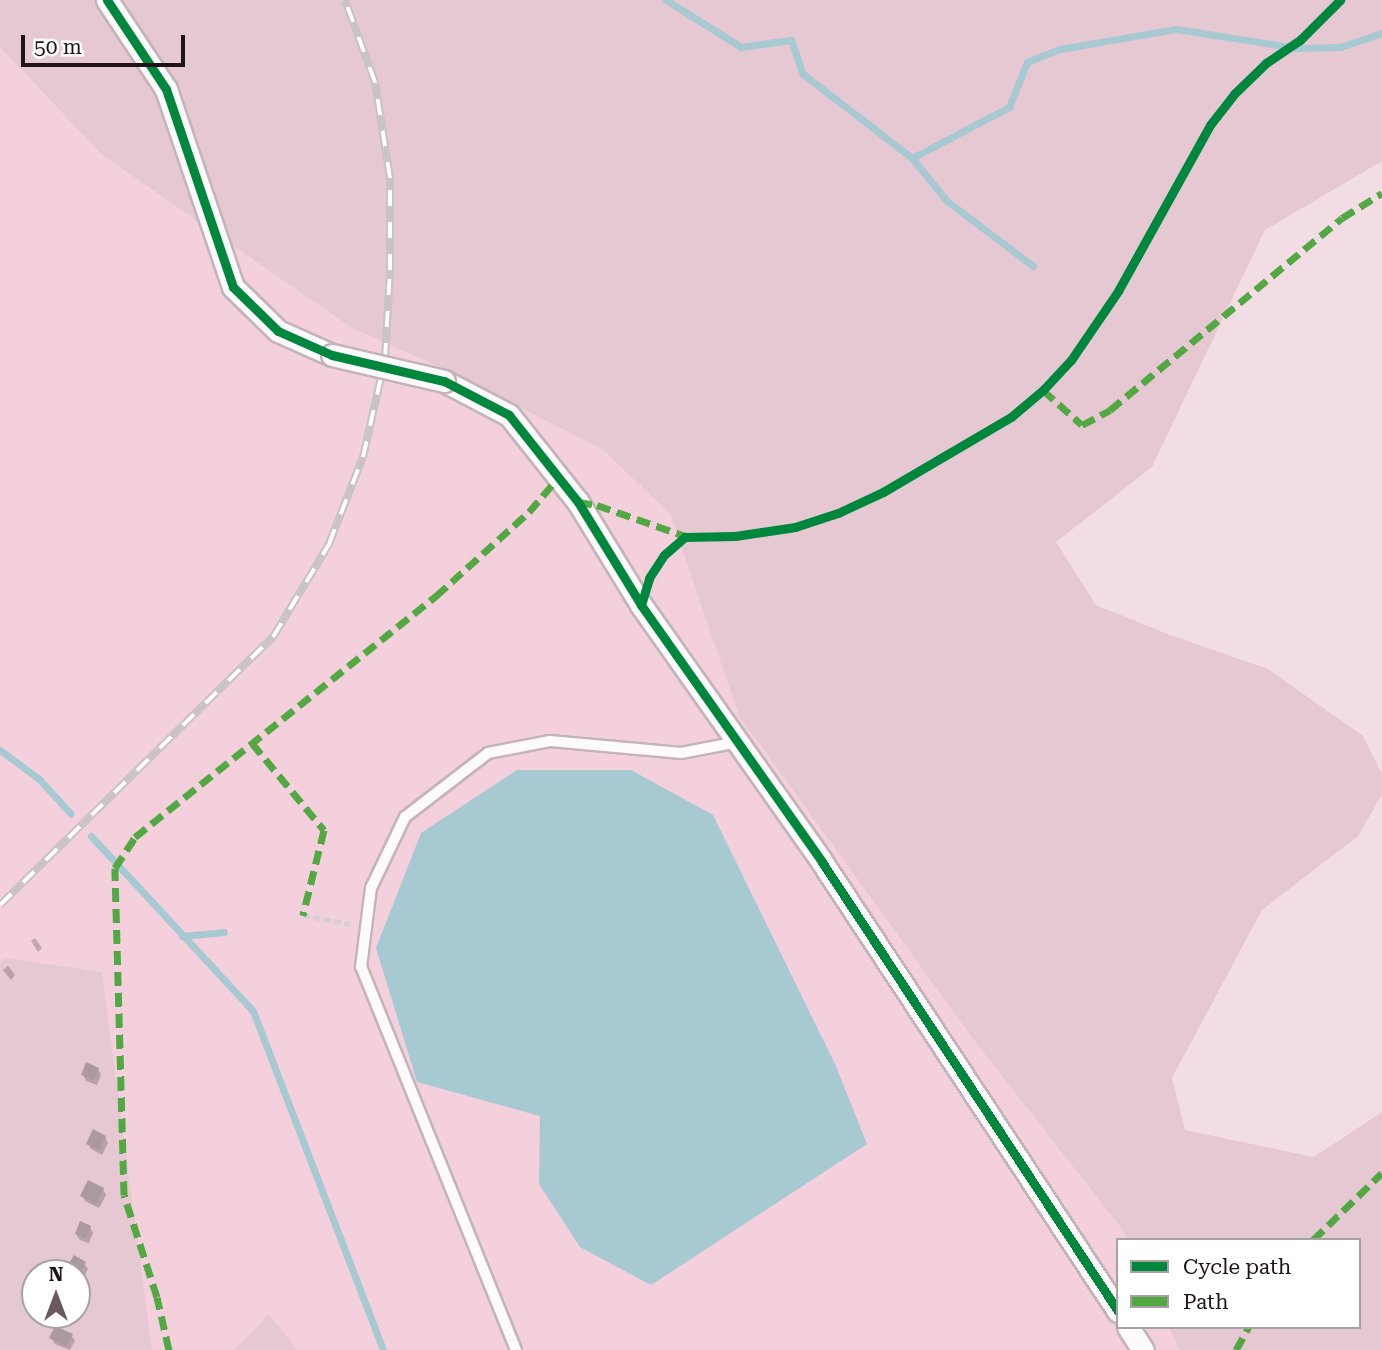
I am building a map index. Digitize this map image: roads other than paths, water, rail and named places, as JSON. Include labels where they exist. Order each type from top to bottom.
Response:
[{"type":"street","points":[[107,0],[166,89],[233,287],[278,331],[332,355],[444,381],[509,415],[578,502],[642,605],[822,862],[1116,1308]]},
{"type":"street","points":[[1129,1329],[1143,1350]]},
{"type":"lane","points":[[516,1350],[361,967],[363,927],[371,888],[405,817],[488,753],[550,741],[681,753],[738,742]]},
{"type":"water","points":[[517,770],[631,770],[713,815],[835,1064],[867,1144],[651,1285],[580,1247],[539,1184],[540,1116],[417,1082],[376,948],[421,833]]},
{"type":"waterway","points":[[666,0],[741,47],[791,40],[803,74],[912,158],[1009,107],[1027,62],[1060,49],[1176,29],[1297,48],[1340,47],[1382,33]]},
{"type":"waterway","points":[[912,158],[947,201],[1033,266]]},
{"type":"waterway","points":[[0,750],[39,779],[71,814]]},
{"type":"waterway","points":[[91,836],[253,1011],[383,1350]]},
{"type":"waterway","points":[[182,936],[224,932]]},
{"type":"railway","points":[[0,905],[273,637],[329,544],[363,457],[385,359],[390,270],[390,178],[375,82],[345,0]]}]
